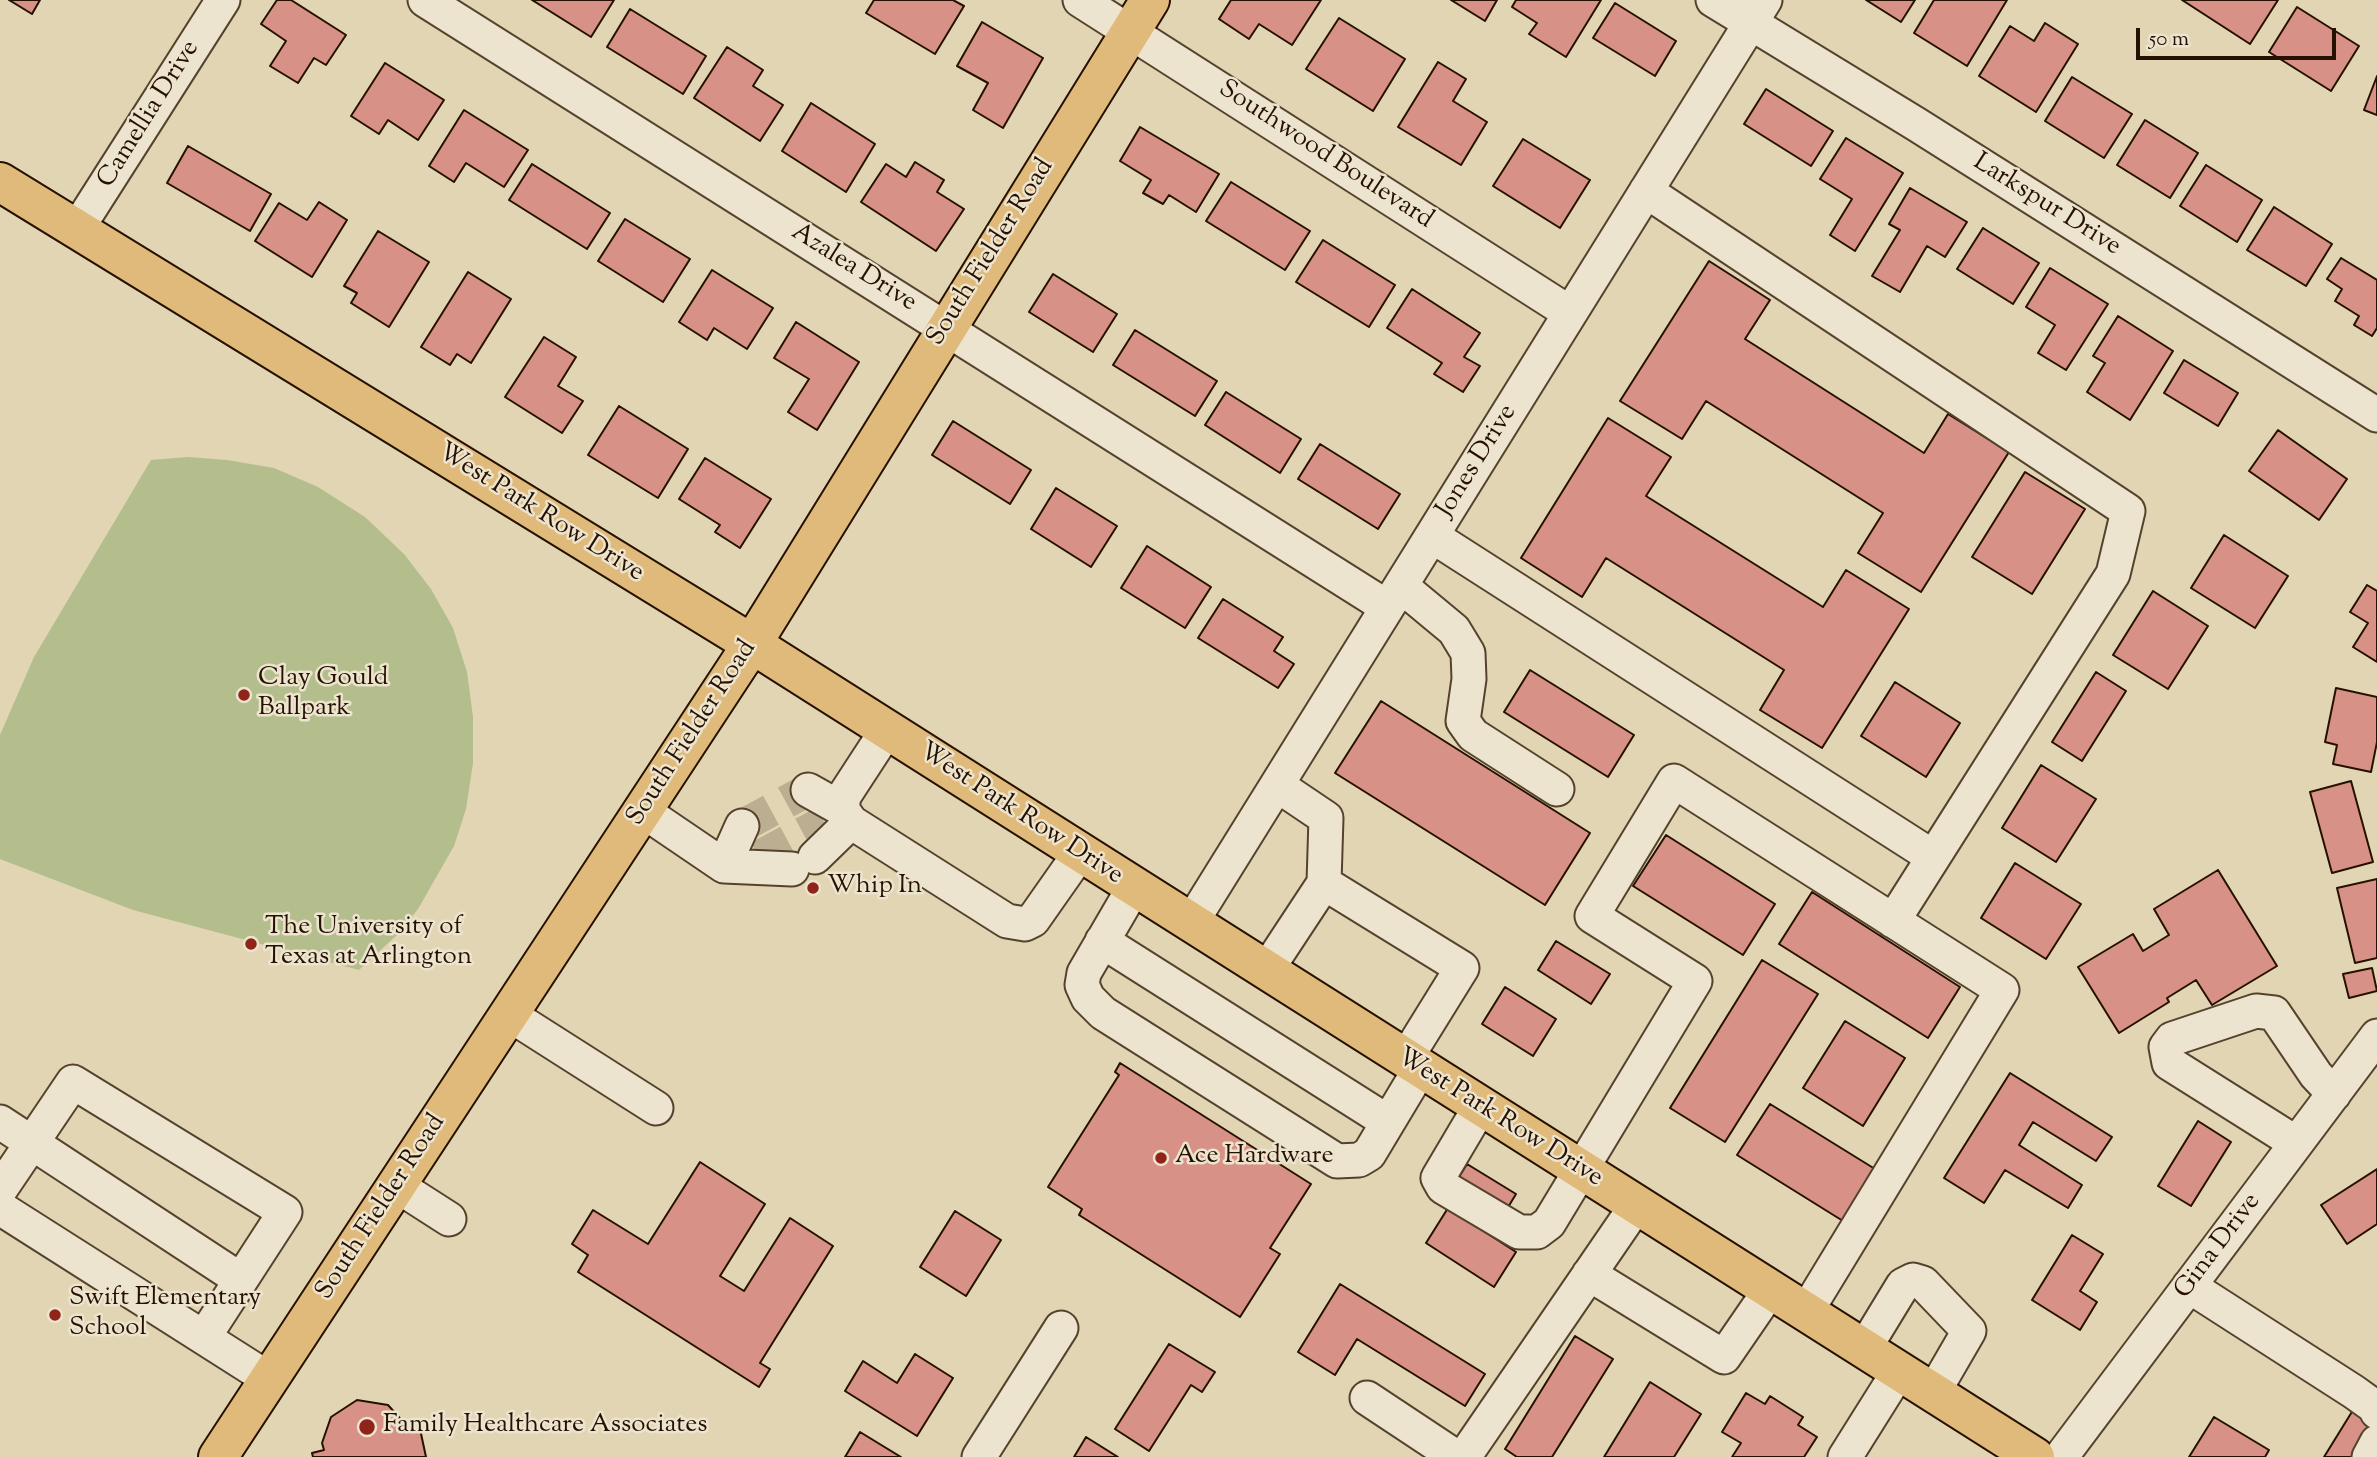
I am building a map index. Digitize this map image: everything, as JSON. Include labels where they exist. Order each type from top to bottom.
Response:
[{"type":"main road","name":"South Fielder Road","points":[[218,1457],[752,644],[1150,0]]},
{"type":"main road","name":"West Park Row Drive","points":[[0,182],[752,644],[1580,1171],[1933,1392],[2014,1452]]},
{"type":"street","name":"Camellia Drive","points":[[77,229],[223,0]]},
{"type":"street","name":"Azalea Drive","points":[[425,0],[946,327],[1454,631],[1468,653],[1469,679],[1463,721],[1473,735],[1557,789]]},
{"type":"street","name":"Southwood Boulevard","points":[[1080,0],[1570,313]]},
{"type":"street","name":"Larkspur Drive","points":[[1713,0],[1758,12],[2377,415]]},
{"type":"street","name":"Jones Drive","points":[[1191,923],[1758,12]]},
{"type":"street","points":[[1646,191],[2128,511],[2113,574],[1893,920]]},
{"type":"street","points":[[1432,536],[1933,857]]},
{"type":"street","points":[[643,811],[724,866],[803,863],[828,810],[844,796],[887,730]]},
{"type":"street","points":[[1480,1107],[1438,1178],[1443,1186],[1519,1232],[1537,1231],[1549,1223],[1695,981],[1592,916],[1674,781],[2002,990],[1806,1312]]},
{"type":"street","points":[[1266,971],[1324,883],[1326,818],[1277,785]]},
{"type":"street","points":[[828,810],[1007,922],[1025,924],[1034,920],[1080,853]]},
{"type":"street","points":[[724,866],[750,842]]},
{"type":"street","points":[[1134,887],[1084,973],[1082,985],[1088,998],[1104,1013],[1290,1131],[1337,1160],[1349,1162],[1369,1154],[1388,1122],[1413,1064],[1462,968],[1324,883]]},
{"type":"street","points":[[1102,941],[1388,1122]]},
{"type":"street","points":[[2296,1143],[2169,1063],[2166,1048],[2172,1039],[2256,1011],[2274,1013],[2316,1075],[2334,1094]]},
{"type":"street","points":[[510,1015],[656,1108]]},
{"type":"street","name":"Gina Drive","points":[[2061,1457],[2377,1036]]},
{"type":"street","points":[[0,1191],[73,1082],[285,1212],[204,1337]]},
{"type":"street","points":[[0,1122],[241,1280]]},
{"type":"street","points":[[396,1185],[449,1219]]},
{"type":"street","points":[[1464,1457],[1636,1206]]},
{"type":"street","points":[[0,1208],[269,1379]]},
{"type":"street","points":[[1589,1274],[1724,1357],[1770,1290]]},
{"type":"street","points":[[1864,1349],[1903,1285],[1913,1280],[1923,1283],[1969,1331],[1933,1392]]},
{"type":"street","points":[[2189,1286],[2354,1392],[2375,1407],[2377,1412]]},
{"type":"street","points":[[979,1457],[1061,1328]]},
{"type":"street","points":[[1845,1457],[1899,1371]]},
{"type":"street","points":[[1367,1398],[1457,1457]]},
{"type":"street","points":[[2369,1457],[2377,1442]]},
{"type":"green space","name":"Clay Gould Ballpark","points":[[188,457],[274,468],[318,487],[365,517],[404,554],[431,589],[453,628],[467,672],[473,717],[473,763],[466,809],[454,846],[418,909],[398,934],[359,970],[133,910],[0,859],[0,735],[34,657],[151,460]]},
{"type":"building","points":[[9,0],[40,0],[32,14]]},
{"type":"building","points":[[277,0],[291,0],[346,35],[326,65],[314,58],[298,83],[270,66],[286,41],[261,24]]},
{"type":"building","points":[[532,0],[614,0],[591,37]]},
{"type":"building","points":[[874,0],[953,0],[964,6],[935,54],[866,13]]},
{"type":"building","points":[[1231,0],[1321,0],[1292,45],[1259,24],[1249,39],[1219,19]]},
{"type":"building","points":[[1451,0],[1497,0],[1485,21]]},
{"type":"building","points":[[1516,0],[1601,0],[1566,57],[1529,34],[1537,23],[1512,7]]},
{"type":"building","points":[[1866,0],[1915,0],[1901,22]]},
{"type":"building","points":[[1934,0],[2007,0],[1967,66],[1914,33]]},
{"type":"building","points":[[2182,0],[2278,0],[2250,44]]},
{"type":"building","points":[[1615,3],[1676,41],[1655,76],[1593,38]]},
{"type":"building","points":[[2297,7],[2359,46],[2331,91],[2269,52]]},
{"type":"building","points":[[630,9],[706,56],[683,94],[607,47]]},
{"type":"building","points":[[1339,18],[1405,59],[1373,111],[1306,69]]},
{"type":"building","points":[[982,22],[1043,58],[1003,128],[973,110],[988,83],[957,66]]},
{"type":"building","points":[[2045,23],[2078,44],[2036,112],[1979,76],[2010,26],[2034,41]]},
{"type":"building","points":[[727,47],[763,70],[753,86],[783,105],[760,141],[694,98]]},
{"type":"building","points":[[1438,62],[1466,79],[1453,101],[1487,122],[1461,165],[1398,127]]},
{"type":"building","points":[[385,63],[444,100],[418,140],[388,120],[379,134],[351,116]]},
{"type":"building","points":[[2377,76],[2377,115],[2364,110]]},
{"type":"building","points":[[2072,77],[2132,114],[2104,158],[2045,121]]},
{"type":"building","points":[[1766,89],[1833,131],[1811,166],[1744,124]]},
{"type":"building","points":[[811,103],[875,144],[846,192],[782,151]]},
{"type":"building","points":[[464,110],[528,150],[504,187],[466,163],[454,182],[429,166]]},
{"type":"building","points":[[2145,120],[2198,153],[2170,198],[2117,165]]},
{"type":"building","points":[[1140,127],[1219,174],[1196,212],[1169,195],[1163,204],[1143,193],[1151,180],[1120,161]]},
{"type":"building","points":[[1846,138],[1903,173],[1855,251],[1830,235],[1852,199],[1820,179]]},
{"type":"building","points":[[1523,139],[1590,180],[1560,228],[1493,186]]},
{"type":"building","points":[[188,146],[271,194],[250,231],[167,183]]},
{"type":"building","points":[[915,162],[944,180],[937,192],[964,209],[936,251],[861,202],[886,164],[906,177]]},
{"type":"building","points":[[532,164],[610,213],[587,249],[509,200]]},
{"type":"building","points":[[2206,165],[2262,200],[2237,242],[2180,206]]},
{"type":"building","points":[[1231,182],[1310,231],[1285,270],[1206,221]]},
{"type":"building","points":[[1910,188],[1967,222],[1945,257],[1927,246],[1900,292],[1872,276],[1900,230],[1889,224]]},
{"type":"building","points":[[319,202],[347,220],[312,277],[255,241],[279,203],[307,220]]},
{"type":"building","points":[[2274,207],[2332,244],[2306,286],[2247,250]]},
{"type":"building","points":[[625,219],[690,259],[663,302],[598,261]]},
{"type":"building","points":[[1983,228],[2039,263],[2013,304],[1957,269]]},
{"type":"building","points":[[378,231],[429,262],[389,327],[351,303],[357,293],[344,286]]},
{"type":"building","points":[[1323,240],[1395,285],[1369,327],[1296,282]]},
{"type":"building","points":[[2341,258],[2377,280],[2377,328],[2372,336],[2354,325],[2359,316],[2335,301],[2342,289],[2327,279]]},
{"type":"building","points":[[1709,261],[1770,300],[1745,339],[1924,453],[1948,414],[2009,452],[1921,592],[1858,553],[1883,513],[1706,401],[1682,439],[1620,401]]},
{"type":"building","points":[[2050,268],[2108,304],[2066,370],[2038,353],[2055,325],[2026,307]]},
{"type":"building","points":[[712,270],[773,308],[747,349],[714,328],[707,340],[679,322]]},
{"type":"building","points":[[468,272],[511,299],[471,363],[457,354],[450,365],[421,347]]},
{"type":"building","points":[[1053,274],[1117,314],[1093,352],[1029,312]]},
{"type":"building","points":[[1412,289],[1480,333],[1464,357],[1480,366],[1463,392],[1434,374],[1442,363],[1387,328]]},
{"type":"building","points":[[2118,316],[2173,351],[2130,420],[2087,392],[2105,363],[2093,356]]},
{"type":"building","points":[[796,322],[859,362],[817,430],[788,412],[809,379],[774,358]]},
{"type":"building","points":[[1135,330],[1217,381],[1195,416],[1113,365]]},
{"type":"building","points":[[544,337],[576,357],[558,386],[583,401],[562,433],[505,397]]},
{"type":"building","points":[[2184,360],[2238,393],[2218,426],[2164,393]]},
{"type":"building","points":[[1226,392],[1301,439],[1280,473],[1205,425]]},
{"type":"building","points":[[619,406],[688,449],[658,498],[588,455]]},
{"type":"building","points":[[1608,418],[1671,457],[1646,496],[1823,607],[1846,570],[1909,609],[1822,748],[1760,710],[1784,670],[1606,558],[1582,597],[1521,558]]},
{"type":"building","points":[[953,421],[1031,470],[1010,504],[932,455]]},
{"type":"building","points":[[2278,430],[2347,479],[2319,520],[2249,471]]},
{"type":"building","points":[[1320,444],[1400,494],[1378,529],[1298,479]]},
{"type":"building","points":[[705,458],[771,499],[740,548],[715,532],[720,525],[679,499]]},
{"type":"building","points":[[2025,472],[2085,509],[2032,594],[1972,557]]},
{"type":"building","points":[[1056,488],[1117,526],[1091,567],[1031,529]]},
{"type":"building","points":[[2224,535],[2288,576],[2255,628],[2191,588]]},
{"type":"building","points":[[1147,546],[1211,587],[1185,628],[1121,588]]},
{"type":"building","points":[[2367,585],[2377,591],[2377,662],[2353,647],[2368,623],[2350,612]]},
{"type":"building","points":[[2153,591],[2208,626],[2168,689],[2113,655]]},
{"type":"building","points":[[1223,599],[1283,637],[1274,651],[1294,664],[1278,688],[1198,638]]},
{"type":"building","points":[[1530,670],[1634,735],[1608,777],[1504,712]]},
{"type":"building","points":[[2096,672],[2126,691],[2082,761],[2052,742]]},
{"type":"building","points":[[1895,682],[1960,723],[1926,777],[1861,736]]},
{"type":"building","points":[[2336,688],[2377,697],[2377,742],[2371,772],[2333,764],[2337,745],[2325,742]]},
{"type":"building","points":[[1381,701],[1590,833],[1545,905],[1335,773]]},
{"type":"building","points":[[2041,765],[2096,799],[2056,862],[2002,828]]},
{"type":"building","points":[[2351,781],[2373,862],[2332,873],[2310,792]]},
{"type":"building","points":[[1666,835],[1775,904],[1743,955],[1633,886]]},
{"type":"building","points":[[2015,863],[2081,904],[2046,959],[1981,918]]},
{"type":"building","points":[[2218,870],[2277,966],[2212,1005],[2196,980],[2167,998],[2169,1002],[2119,1033],[2078,967],[2133,934],[2143,951],[2169,935],[2154,909]]},
{"type":"building","points":[[2377,879],[2377,958],[2355,963],[2337,888]]},
{"type":"building","points":[[1812,892],[1960,987],[1928,1038],[1779,944]]},
{"type":"building","points":[[1556,941],[1610,974],[1591,1004],[1538,970]]},
{"type":"building","points":[[1762,960],[1818,994],[1725,1142],[1670,1108]]},
{"type":"building","points":[[2372,968],[2377,991],[2349,998],[2343,974]]},
{"type":"building","points":[[1505,987],[1556,1019],[1533,1056],[1482,1024]]},
{"type":"building","points":[[1845,1021],[1905,1058],[1863,1126],[1803,1088]]},
{"type":"building","points":[[1120,1063],[1311,1184],[1270,1248],[1280,1254],[1240,1317],[1079,1215],[1082,1209],[1048,1187],[1119,1075],[1115,1072]]},
{"type":"building","points":[[2010,1073],[2112,1137],[2096,1161],[2033,1122],[2019,1145],[2082,1185],[2068,1208],[2005,1170],[1984,1203],[1944,1178]]},
{"type":"building","points":[[1770,1104],[1875,1169],[1843,1221],[1737,1155]]},
{"type":"building","points":[[2198,1121],[2231,1142],[2191,1206],[2158,1186]]},
{"type":"building","points":[[700,1162],[765,1204],[720,1276],[744,1291],[790,1218],[833,1246],[760,1363],[770,1369],[759,1387],[578,1272],[588,1255],[572,1244],[593,1210],[648,1244]]},
{"type":"building","points":[[1467,1164],[1516,1194],[1501,1219],[1452,1188]]},
{"type":"building","points":[[2377,1169],[2377,1224],[2347,1244],[2321,1205]]},
{"type":"building","points":[[1448,1208],[1516,1252],[1494,1287],[1426,1243]]},
{"type":"building","points":[[955,1211],[1001,1240],[966,1296],[920,1267]]},
{"type":"building","points":[[2072,1235],[2103,1254],[2080,1291],[2097,1302],[2080,1330],[2032,1300]]},
{"type":"building","points":[[1340,1284],[1485,1374],[1465,1406],[1357,1339],[1335,1375],[1298,1352]]},
{"type":"building","points":[[1575,1336],[1613,1359],[1552,1457],[1517,1457],[1505,1449]]},
{"type":"building","points":[[1169,1344],[1215,1372],[1202,1392],[1191,1385],[1149,1451],[1115,1429]]},
{"type":"building","points":[[915,1354],[953,1378],[917,1436],[845,1391],[863,1361],[897,1383]]},
{"type":"building","points":[[1650,1382],[1701,1414],[1674,1457],[1604,1457]]},
{"type":"building","points":[[1746,1393],[1765,1404],[1770,1396],[1803,1417],[1798,1425],[1817,1437],[1804,1457],[1732,1457],[1741,1443],[1722,1432]]},
{"type":"building","name":"Family Healthcare Associates","points":[[357,1400],[388,1405],[405,1424],[407,1432],[420,1429],[426,1457],[313,1457],[312,1453],[324,1450],[322,1443],[331,1417]]},
{"type":"building","points":[[2358,1402],[2371,1429],[2354,1457],[2324,1457]]},
{"type":"building","points":[[2214,1417],[2269,1450],[2265,1457],[2189,1457]]},
{"type":"building","points":[[860,1432],[901,1457],[845,1457]]},
{"type":"building","points":[[1086,1437],[1118,1457],[1074,1457]]},
{"type":"tunnel","points":[[742,826],[808,790]]},
{"type":"tunnel","points":[[759,857],[824,822]]},
{"type":"place","name":"Clay Gould Ballpark","points":[[244,695]]},
{"type":"place","name":"Whip In","points":[[813,888]]},
{"type":"place","name":"The University of Texas at Arlington","points":[[251,944]]},
{"type":"place","name":"Ace Hardware","points":[[1161,1158]]},
{"type":"place","name":"Swift Elementary School","points":[[55,1315]]},
{"type":"place","name":"Family Healthcare Associates","points":[[367,1427]]}]
